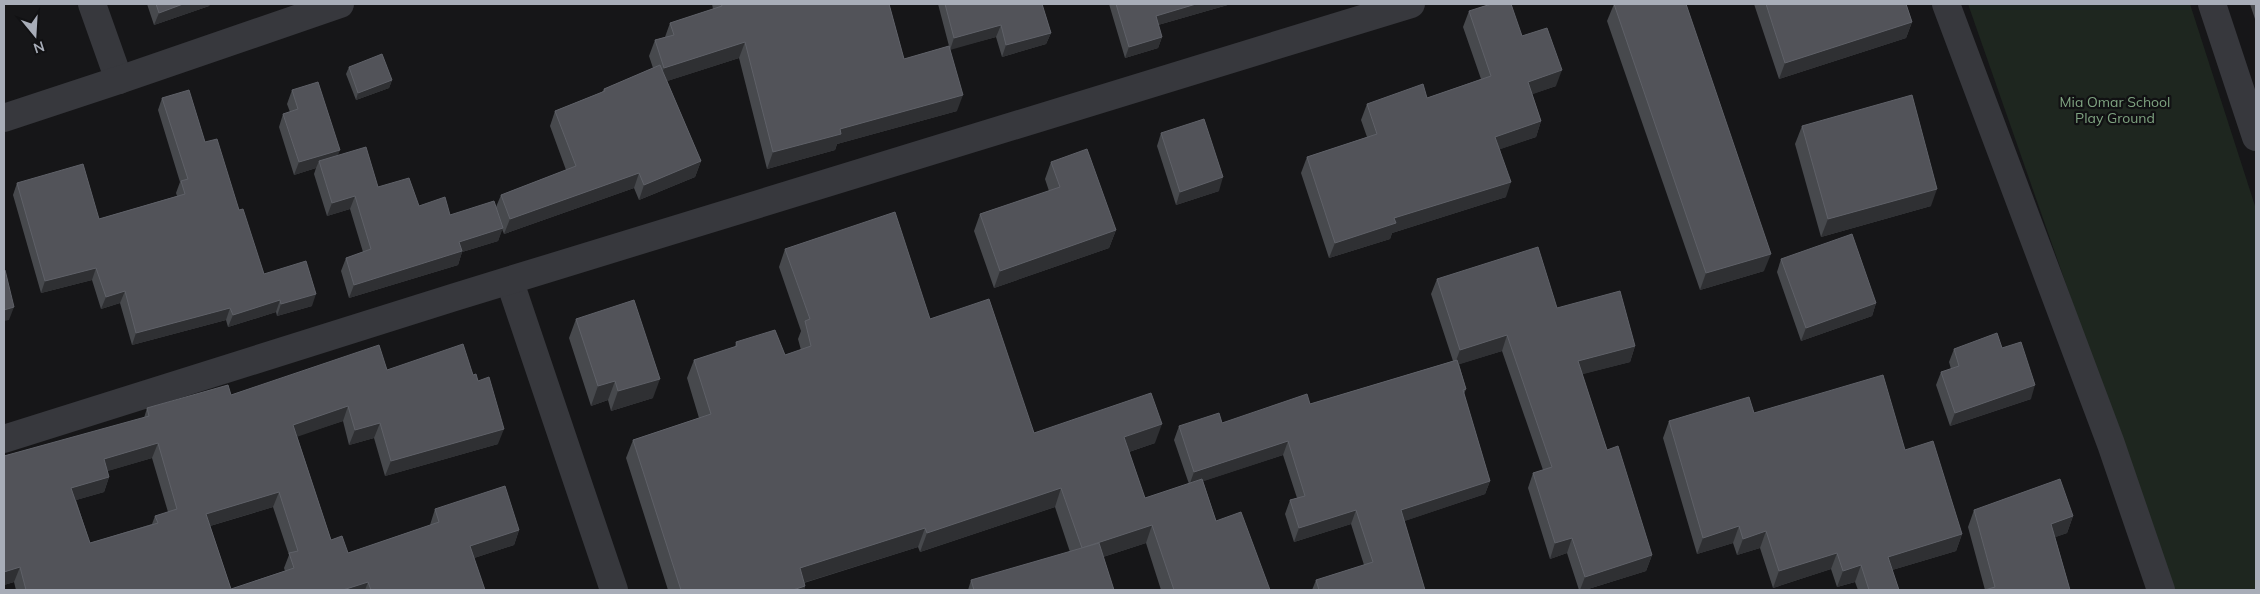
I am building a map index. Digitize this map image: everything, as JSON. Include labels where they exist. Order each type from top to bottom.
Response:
[{"type":"street","points":[[92,4],[119,80]]},
{"type":"street","points":[[4,118],[340,4]]},
{"type":"street","points":[[4,438],[455,297],[510,282],[1411,4]]},
{"type":"street","points":[[1946,4],[2111,444],[2161,590]]},
{"type":"street","points":[[2212,4],[2256,137]]},
{"type":"street","points":[[510,282],[614,590]]},
{"type":"green space","name":"Mia Omar School Play Ground","points":[[1968,4],[2190,4],[2256,209],[2256,590],[2173,590]]},
{"type":"building","points":[[156,4],[183,4],[159,13]]},
{"type":"building","points":[[721,4],[889,4],[904,59],[949,46],[963,95],[840,129],[841,134],[773,152],[745,42],[664,68],[655,40],[674,35],[670,23],[722,6]]},
{"type":"building","points":[[945,4],[1042,4],[1051,33],[1006,45],[1001,25],[954,38]]},
{"type":"building","points":[[1116,4],[1196,4],[1156,16],[1162,37],[1129,47]]},
{"type":"building","points":[[1491,4],[1511,4],[1522,36],[1547,28],[1562,70],[1528,82],[1541,121],[1495,137],[1511,182],[1394,218],[1396,223],[1335,243],[1307,157],[1377,134],[1367,104],[1423,84],[1427,98],[1491,76],[1469,11]]},
{"type":"building","points":[[1614,4],[1686,4],[1771,254],[1706,273]]},
{"type":"building","points":[[1766,4],[1906,4],[1912,22],[1785,63]]},
{"type":"building","points":[[382,54],[392,80],[358,93],[349,67]]},
{"type":"building","points":[[660,65],[701,161],[644,185],[639,173],[510,219],[501,195],[576,166],[555,111],[605,91],[604,89]]},
{"type":"building","points":[[318,82],[340,150],[299,162],[283,114],[298,109],[292,90]]},
{"type":"building","points":[[189,90],[205,142],[217,139],[239,210],[243,209],[264,274],[306,261],[316,294],[281,304],[280,300],[233,315],[230,308],[136,333],[125,291],[106,297],[96,268],[45,281],[17,183],[83,164],[99,219],[185,194],[181,181],[188,179],[162,98]]},
{"type":"building","points":[[1912,95],[1937,189],[1828,219],[1802,126]]},
{"type":"building","points":[[1204,119],[1223,177],[1180,192],[1161,133]]},
{"type":"building","points":[[366,147],[378,187],[409,178],[419,206],[445,197],[450,215],[494,201],[503,228],[459,242],[462,251],[354,285],[346,258],[371,249],[355,196],[332,203],[319,161]]},
{"type":"building","points":[[1087,149],[1116,230],[1000,271],[980,214],[1060,187],[1051,162]]},
{"type":"building","points":[[895,212],[930,319],[989,299],[1034,433],[1151,393],[1162,424],[1124,437],[1145,498],[1202,479],[1216,521],[1241,512],[1270,590],[1174,590],[1152,525],[1082,548],[1061,488],[927,533],[925,528],[800,568],[805,586],[793,590],[681,590],[633,440],[711,414],[694,360],[737,346],[736,342],[775,330],[785,355],[811,346],[805,321],[810,319],[785,249]]},
{"type":"building","points":[[1852,234],[1876,303],[1806,328],[1781,259]]},
{"type":"building","points":[[1538,247],[1557,308],[1620,291],[1635,346],[1578,361],[1607,450],[1618,446],[1652,555],[1585,577],[1572,538],[1555,543],[1533,473],[1552,467],[1507,335],[1460,350],[1437,279]]},
{"type":"building","points":[[4,271],[14,307],[4,310]]},
{"type":"building","points":[[634,300],[660,379],[618,391],[615,381],[598,386],[576,319]]},
{"type":"building","points":[[1997,333],[2002,348],[2021,342],[2035,385],[1955,413],[1941,372],[1959,366],[1954,349]]},
{"type":"building","points":[[463,344],[473,375],[476,374],[478,381],[489,377],[504,429],[391,461],[380,423],[355,430],[348,406],[293,425],[331,540],[342,536],[348,553],[439,522],[435,509],[505,486],[519,530],[470,546],[485,590],[371,590],[368,582],[343,590],[26,590],[20,567],[4,572],[4,456],[149,416],[147,408],[228,385],[231,395],[379,345],[387,370]],"holes":[[[158,443],[177,509],[155,516],[158,523],[90,543],[71,488],[109,477],[104,459]],[[279,492],[298,551],[289,553],[294,568],[231,589],[206,514]]]},
{"type":"building","points":[[1457,360],[1466,389],[1463,390],[1490,481],[1401,510],[1425,590],[1319,590],[1316,580],[1373,562],[1356,510],[1299,528],[1290,500],[1305,496],[1288,441],[1194,472],[1179,426],[1219,413],[1222,423],[1307,394],[1310,404]]},
{"type":"building","points":[[1883,375],[1905,450],[1933,441],[1962,534],[1888,557],[1899,590],[1869,590],[1861,565],[1843,571],[1837,553],[1779,571],[1766,531],[1743,539],[1739,526],[1703,538],[1669,421],[1749,397],[1754,413]]},
{"type":"building","points":[[2060,479],[2073,516],[2051,524],[2070,590],[1985,590],[1995,587],[1974,510]]},
{"type":"building","points":[[1099,543],[1114,590],[974,590],[971,580]]}]
